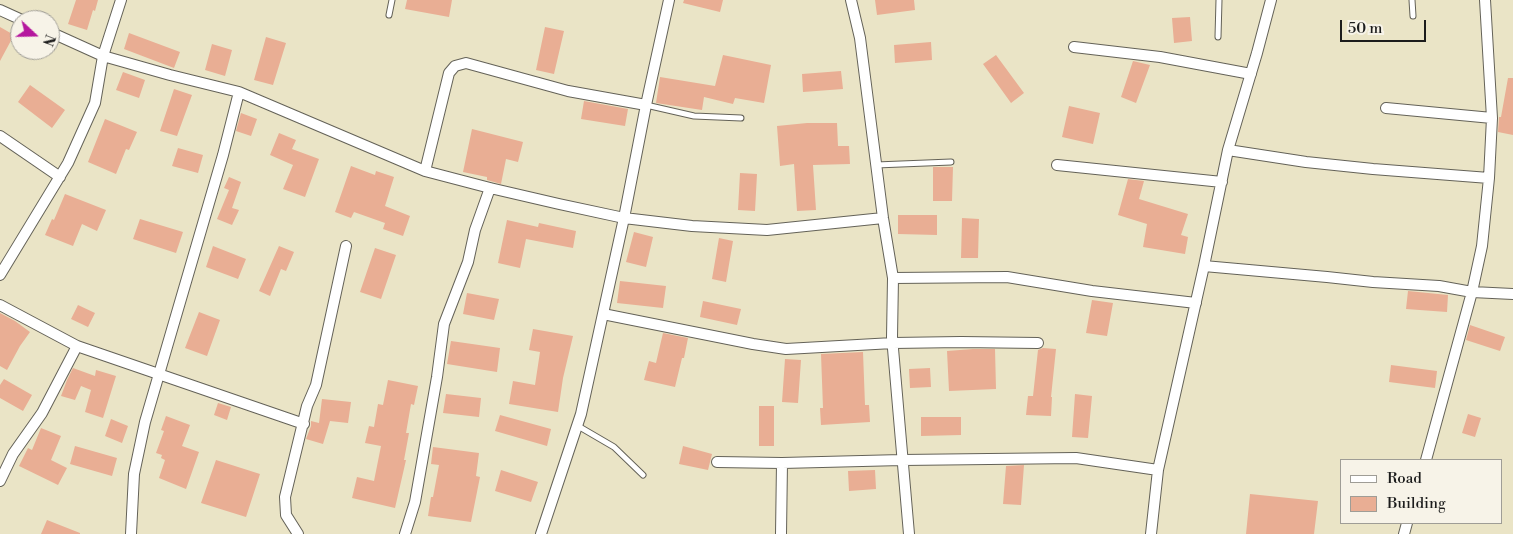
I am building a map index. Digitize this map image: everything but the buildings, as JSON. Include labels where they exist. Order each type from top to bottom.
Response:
[{"type":"street","points":[[0,275],[68,163],[95,103],[104,56],[121,0]]},
{"type":"street","points":[[541,534],[578,426],[624,218],[669,0]]},
{"type":"street","points":[[851,0],[860,38],[883,218],[893,278],[893,343],[909,534]]},
{"type":"street","points":[[1151,534],[1158,470],[1228,150],[1271,0]]},
{"type":"street","points":[[1426,459],[1472,292],[1482,246],[1492,118],[1485,0]]},
{"type":"street","points":[[60,36],[104,56],[239,92],[425,171],[490,188],[624,218],[692,226],[767,230],[883,218]]},
{"type":"street","points":[[1074,47],[1160,57],[1251,74]]},
{"type":"street","points":[[425,171],[450,73],[456,66],[466,63],[568,90],[646,105]]},
{"type":"street","points":[[131,534],[134,474],[145,422],[223,155],[239,92]]},
{"type":"street","points":[[1386,108],[1492,118]]},
{"type":"street","points":[[0,136],[60,177]]},
{"type":"street","points":[[1228,150],[1306,162],[1488,178]]},
{"type":"street","points":[[1057,165],[1222,182]]},
{"type":"street","points":[[405,534],[415,502],[437,377],[444,324],[468,262],[475,230],[490,188]]},
{"type":"street","points":[[298,534],[286,515],[285,497],[307,406],[316,385],[346,246]]},
{"type":"street","points":[[1204,266],[1373,282],[1439,286],[1472,292],[1513,294]]},
{"type":"street","points":[[893,278],[1007,277],[1092,291],[1196,303]]},
{"type":"street","points":[[0,305],[77,346],[304,424]]},
{"type":"street","points":[[603,314],[786,349],[893,343],[1038,343]]},
{"type":"street","points":[[0,481],[13,454],[42,414],[77,346]]},
{"type":"street","points":[[717,462],[782,464],[902,460],[1076,458],[1158,470]]},
{"type":"street","points":[[781,534],[782,464]]},
{"type":"lane","points":[[389,15],[392,0]]},
{"type":"lane","points":[[1218,0],[1218,38]]},
{"type":"lane","points":[[1412,0],[1413,16]]},
{"type":"lane","points":[[646,105],[694,116],[741,118]]},
{"type":"lane","points":[[876,165],[951,162]]},
{"type":"lane","points":[[578,426],[614,447],[643,475]]}]
